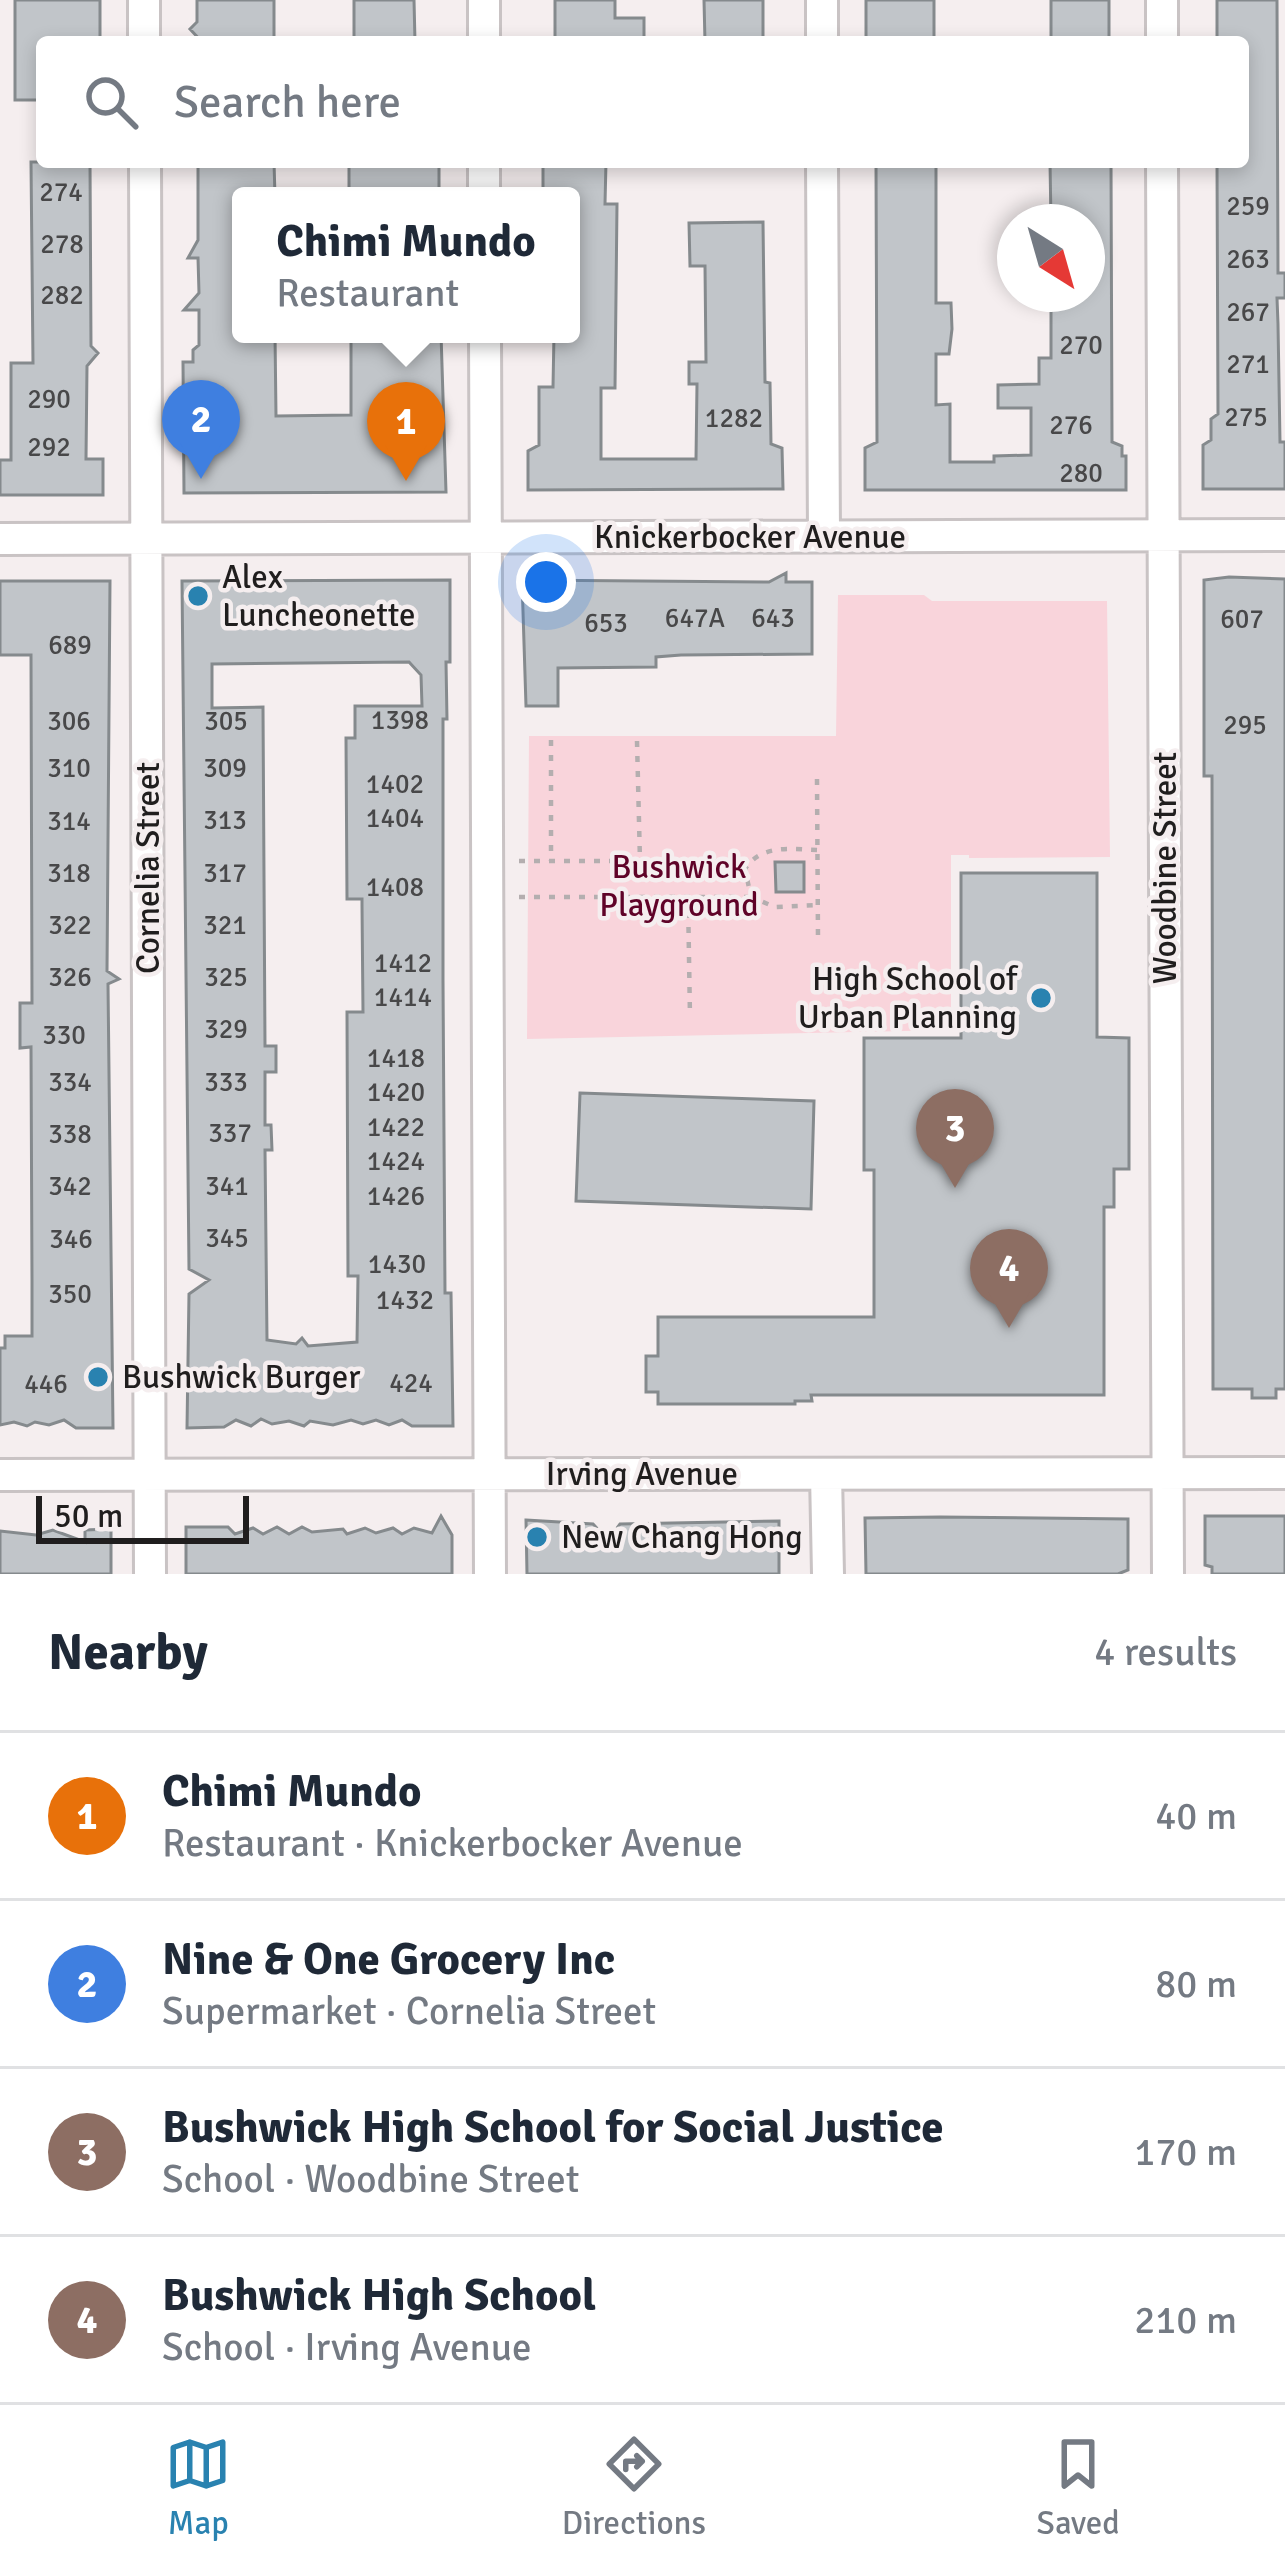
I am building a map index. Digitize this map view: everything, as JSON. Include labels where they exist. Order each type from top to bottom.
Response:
[{"type":"street","points":[[144,0],[144,36]]},
{"type":"street","points":[[484,0],[484,36]]},
{"type":"street","points":[[822,0],[822,36]]},
{"type":"street","points":[[1162,0],[1162,36]]},
{"type":"street","name":"Cornelia Street","points":[[145,168],[150,1574]]},
{"type":"street","points":[[822,168],[824,536]]},
{"type":"street","name":"Woodbine Street","points":[[1162,168],[1168,1574]]},
{"type":"street","points":[[485,343],[490,1574]]},
{"type":"street","name":"Knickerbocker Avenue","points":[[0,539],[1285,535]]},
{"type":"street","name":"Irving Avenue","points":[[0,1475],[1285,1473]]},
{"type":"street","points":[[826,1474],[828,1574]]},
{"type":"path","points":[[551,740],[551,861]]},
{"type":"path","points":[[637,741],[640,861]]},
{"type":"path","points":[[818,779],[818,940]]},
{"type":"path","points":[[518,861],[749,861],[766,851],[818,850]]},
{"type":"path","points":[[749,861],[746,885],[751,897]]},
{"type":"path","points":[[688,897],[690,1017]]},
{"type":"path","points":[[519,898],[751,897],[775,907],[818,905]]},
{"type":"green space","name":"Bushwick Playground","points":[[838,595],[924,595],[932,601],[1107,601],[1110,857],[951,855],[951,1030],[527,1039],[529,736],[836,736]]},
{"type":"building","points":[[15,0],[100,0],[100,36],[36,36],[36,100],[15,100]]},
{"type":"building","points":[[197,0],[274,0],[274,36],[196,36],[190,29],[197,22]]},
{"type":"building","points":[[354,0],[414,0],[415,36],[354,36]]},
{"type":"building","points":[[555,0],[615,0],[615,18],[644,18],[644,36],[555,36]]},
{"type":"building","points":[[704,0],[763,0],[763,36],[705,36]]},
{"type":"building","points":[[866,0],[934,0],[934,36],[866,36]]},
{"type":"building","points":[[1051,0],[1109,0],[1109,36],[1051,36]]},
{"type":"building","points":[[1217,0],[1277,0],[1278,273],[1285,273],[1285,298],[1277,298],[1285,489],[1203,489],[1203,445],[1211,440],[1211,419],[1218,414],[1217,168],[1249,168],[1249,36],[1217,36]]},
{"type":"building","points":[[31,162],[36,162],[36,168],[90,168],[91,346],[98,353],[87,366],[86,459],[103,459],[103,495],[0,495],[0,460],[11,460],[11,363],[33,363]]},
{"type":"building","points":[[198,168],[274,168],[275,187],[232,187],[232,343],[275,343],[276,416],[351,415],[351,343],[441,343],[446,492],[184,493],[183,362],[193,362],[193,350],[199,345],[199,310],[184,310],[199,293],[198,258],[188,258],[198,240]]},
{"type":"building","points":[[349,168],[439,168],[439,187],[349,187]]},
{"type":"building","points":[[543,168],[606,168],[605,204],[617,204],[615,388],[601,388],[601,459],[696,459],[697,384],[689,384],[689,362],[706,362],[705,266],[690,266],[689,223],[763,222],[765,382],[770,383],[771,444],[782,448],[783,489],[528,490],[528,451],[539,445],[539,387],[553,387],[554,343],[580,343],[580,187],[543,187]]},
{"type":"building","points":[[876,168],[936,168],[936,303],[951,303],[952,329],[949,354],[936,354],[936,405],[950,404],[950,462],[994,462],[994,456],[1031,455],[1031,408],[998,408],[998,385],[1039,384],[1039,358],[1051,358],[1051,312],[1105,312],[1105,204],[1051,204],[1050,168],[1111,168],[1112,442],[1122,446],[1122,456],[1126,456],[1126,490],[865,490],[865,448],[877,442]]},
{"type":"building","points":[[786,573],[786,582],[812,582],[812,654],[681,655],[656,657],[656,667],[558,668],[558,706],[526,706],[522,580],[769,582]]},
{"type":"building","points":[[1285,579],[1285,1389],[1276,1389],[1276,1398],[1252,1398],[1252,1389],[1213,1389],[1212,776],[1204,776],[1204,580]]},
{"type":"building","points":[[450,580],[450,662],[446,662],[447,719],[443,719],[443,980],[445,1293],[451,1293],[453,1426],[351,1420],[333,1425],[310,1421],[304,1426],[261,1419],[251,1426],[236,1420],[224,1427],[187,1428],[189,1294],[209,1280],[189,1269],[182,581]],"holes":[[[409,662],[421,675],[422,706],[355,706],[355,738],[346,738],[347,899],[362,899],[363,1012],[347,1012],[348,1276],[358,1276],[357,1342],[308,1346],[302,1338],[296,1344],[267,1340],[265,1150],[272,1150],[271,1125],[265,1125],[265,1072],[276,1072],[276,1046],[265,1046],[263,707],[212,708],[212,664]]]},
{"type":"building","points":[[0,581],[110,581],[107,971],[119,979],[108,984],[113,1428],[76,1428],[64,1420],[49,1425],[0,1425],[0,1348],[5,1348],[5,1336],[32,1336],[31,1047],[20,1048],[20,1003],[32,1003],[31,655],[0,655]]},
{"type":"building","points":[[775,862],[804,862],[804,892],[776,892]]},
{"type":"building","points":[[961,873],[1097,873],[1097,1037],[1129,1038],[1129,1169],[1114,1169],[1114,1207],[1104,1207],[1104,1395],[811,1395],[812,1401],[795,1404],[658,1404],[658,1392],[646,1392],[646,1356],[658,1356],[658,1317],[874,1317],[874,1170],[864,1170],[864,1038],[961,1038]]},
{"type":"building","points":[[580,1093],[814,1101],[811,1209],[576,1201]]},
{"type":"building","points":[[441,1516],[452,1535],[452,1574],[186,1574],[186,1527],[228,1527],[235,1534],[253,1528],[263,1534],[277,1527],[289,1534],[302,1527],[312,1532],[343,1529],[347,1534],[365,1528],[376,1533],[393,1528],[402,1534],[414,1528],[432,1533]]},
{"type":"building","points":[[1205,1516],[1285,1516],[1285,1574],[1212,1574],[1212,1567],[1205,1565]]},
{"type":"building","points":[[865,1518],[1128,1519],[1128,1570],[1118,1574],[866,1574]]},
{"type":"building","points":[[526,1520],[593,1524],[608,1540],[620,1524],[779,1521],[779,1574],[527,1574]]},
{"type":"building","points":[[111,1529],[111,1574],[0,1574],[0,1531],[36,1535],[53,1530],[85,1542],[85,1530]]},
{"type":"place","name":"Nine & One Grocery Inc","points":[[201,479]]},
{"type":"place","name":"Chimi Mundo","points":[[406,481]]},
{"type":"place","name":"Alex Luncheonette","points":[[198,596]]},
{"type":"place","name":"High School of Urban Planning","points":[[1041,998]]},
{"type":"place","name":"Bushwick High School for Social Justice","points":[[955,1188]]},
{"type":"place","name":"Bushwick High School","points":[[1009,1328]]},
{"type":"place","name":"Bushwick Burger","points":[[98,1377]]},
{"type":"place","name":"New Chang Hong","points":[[537,1537]]}]
